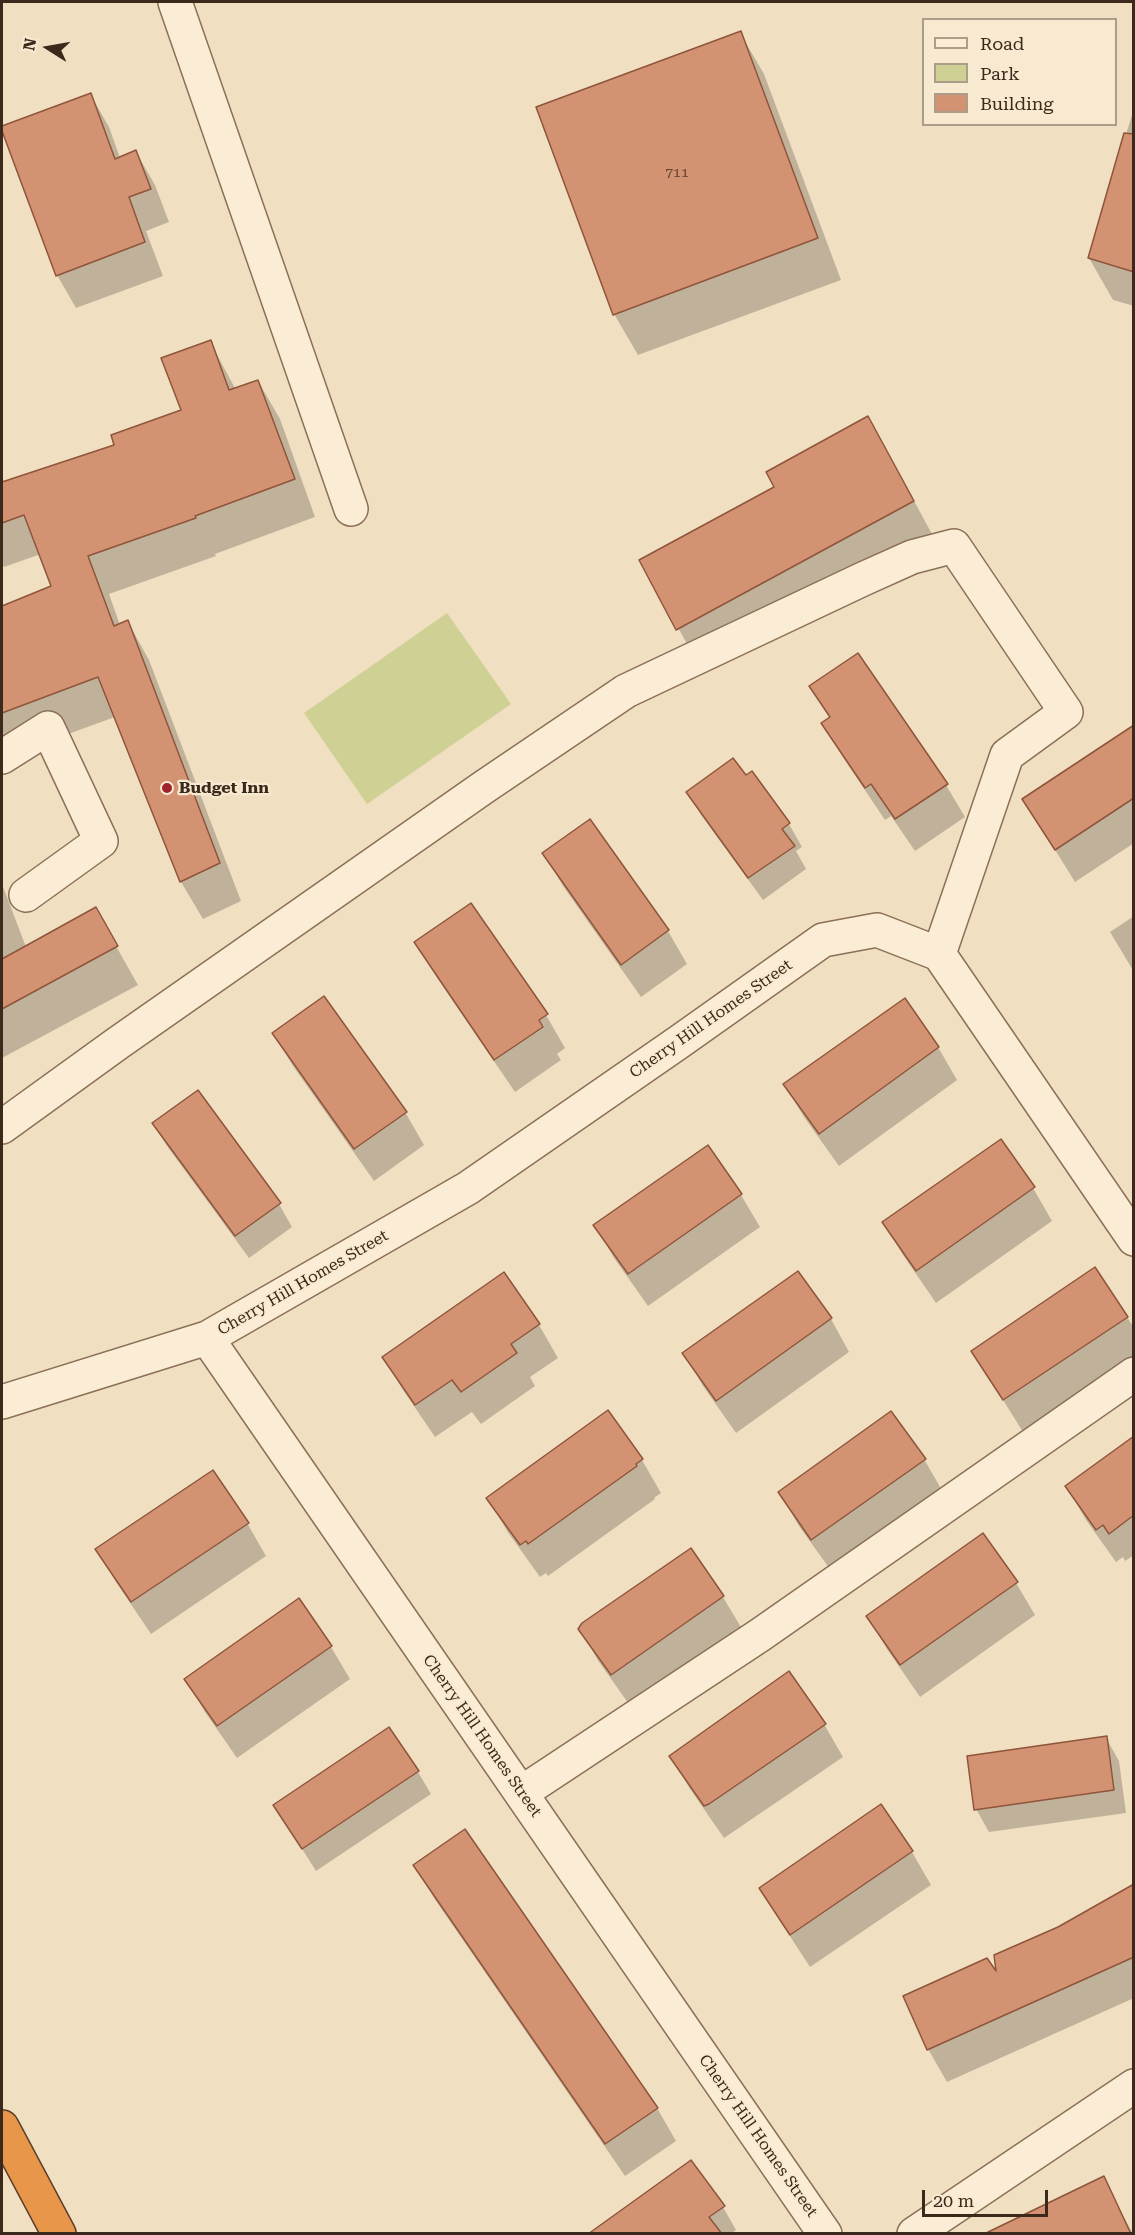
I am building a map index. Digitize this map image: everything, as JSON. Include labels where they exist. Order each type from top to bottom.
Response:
[{"type":"highway","points":[[2,2127],[59,2234]]},
{"type":"street","points":[[175,2],[351,509]]},
{"type":"street","points":[[2,1127],[455,807],[626,691],[912,557],[954,546],[1066,712],[1007,755],[939,954],[1134,1239]]},
{"type":"street","points":[[2,757],[48,728],[101,841],[26,895]]},
{"type":"street","name":"Cherry Hill Homes Street","points":[[825,2234],[207,1338],[468,1188],[823,940],[877,930],[939,954]]},
{"type":"street","points":[[2,1402],[207,1338]]},
{"type":"street","points":[[521,1793],[760,1635],[1134,1374]]},
{"type":"street","points":[[914,2234],[1134,2086]]},
{"type":"green space","points":[[447,613],[511,704],[367,804],[304,713]]},
{"type":"building","points":[[741,31],[818,238],[613,315],[536,107]]},
{"type":"building","points":[[91,93],[115,159],[136,150],[151,189],[129,197],[145,242],[56,276],[2,126]]},
{"type":"building","points":[[1124,133],[1134,134],[1134,272],[1088,258]]},
{"type":"building","points":[[211,340],[229,390],[258,380],[295,479],[195,516],[196,518],[88,556],[114,626],[128,620],[220,863],[180,882],[98,677],[2,713],[2,606],[51,586],[24,515],[2,523],[2,482],[114,445],[111,435],[181,410],[161,358]]},
{"type":"building","points":[[868,416],[914,501],[676,630],[639,560],[774,487],[766,472]]},
{"type":"building","points":[[858,653],[948,784],[895,819],[871,784],[865,788],[821,723],[830,717],[809,686]]},
{"type":"building","points":[[1134,725],[1134,798],[1055,850],[1022,799]]},
{"type":"building","points":[[733,758],[746,775],[752,771],[790,823],[782,829],[795,846],[748,878],[686,792]]},
{"type":"building","points":[[590,819],[669,930],[621,965],[542,853]]},
{"type":"building","points":[[471,903],[548,1014],[539,1020],[543,1027],[494,1060],[414,942]]},
{"type":"building","points":[[96,907],[118,946],[2,1009],[2,959]]},
{"type":"building","points":[[324,996],[407,1112],[354,1149],[272,1033]]},
{"type":"building","points":[[905,998],[939,1047],[819,1134],[783,1084]]},
{"type":"building","points":[[198,1090],[281,1203],[235,1236],[152,1123]]},
{"type":"building","points":[[1001,1139],[1035,1187],[916,1271],[882,1222]]},
{"type":"building","points":[[708,1145],[742,1194],[628,1274],[593,1225]]},
{"type":"building","points":[[1095,1267],[1128,1317],[1003,1400],[971,1351]]},
{"type":"building","points":[[798,1271],[832,1318],[716,1401],[682,1353]]},
{"type":"building","points":[[504,1272],[540,1324],[511,1344],[517,1353],[461,1392],[452,1380],[415,1405],[382,1357]]},
{"type":"building","points":[[608,1410],[643,1459],[636,1464],[637,1466],[528,1544],[526,1541],[520,1545],[486,1498]]},
{"type":"building","points":[[891,1411],[926,1459],[811,1540],[778,1492]]},
{"type":"building","points":[[1134,1436],[1134,1515],[1109,1534],[1103,1525],[1096,1530],[1065,1486]]},
{"type":"building","points":[[213,1470],[249,1523],[131,1602],[95,1549]]},
{"type":"building","points":[[983,1533],[1018,1582],[900,1665],[866,1616]]},
{"type":"building","points":[[691,1548],[724,1596],[611,1675],[578,1629],[582,1623]]},
{"type":"building","points":[[299,1598],[332,1646],[217,1726],[184,1679]]},
{"type":"building","points":[[789,1671],[826,1724],[704,1806],[669,1756]]},
{"type":"building","points":[[389,1727],[419,1771],[302,1849],[273,1805]]},
{"type":"building","points":[[1107,1736],[1114,1790],[974,1810],[967,1756]]},
{"type":"building","points":[[881,1804],[913,1851],[790,1935],[759,1888]]},
{"type":"building","points":[[465,1829],[658,2108],[605,2144],[413,1865]]},
{"type":"building","points":[[1134,1884],[1134,1957],[927,2050],[903,1996],[987,1958],[996,1971],[994,1955],[1058,1927]]},
{"type":"building","points":[[691,2160],[725,2206],[709,2217],[722,2234],[588,2234]]},
{"type":"building","points":[[1104,2176],[1131,2234],[984,2234]]},
{"type":"place","name":"Budget Inn","points":[[167,788]]}]
